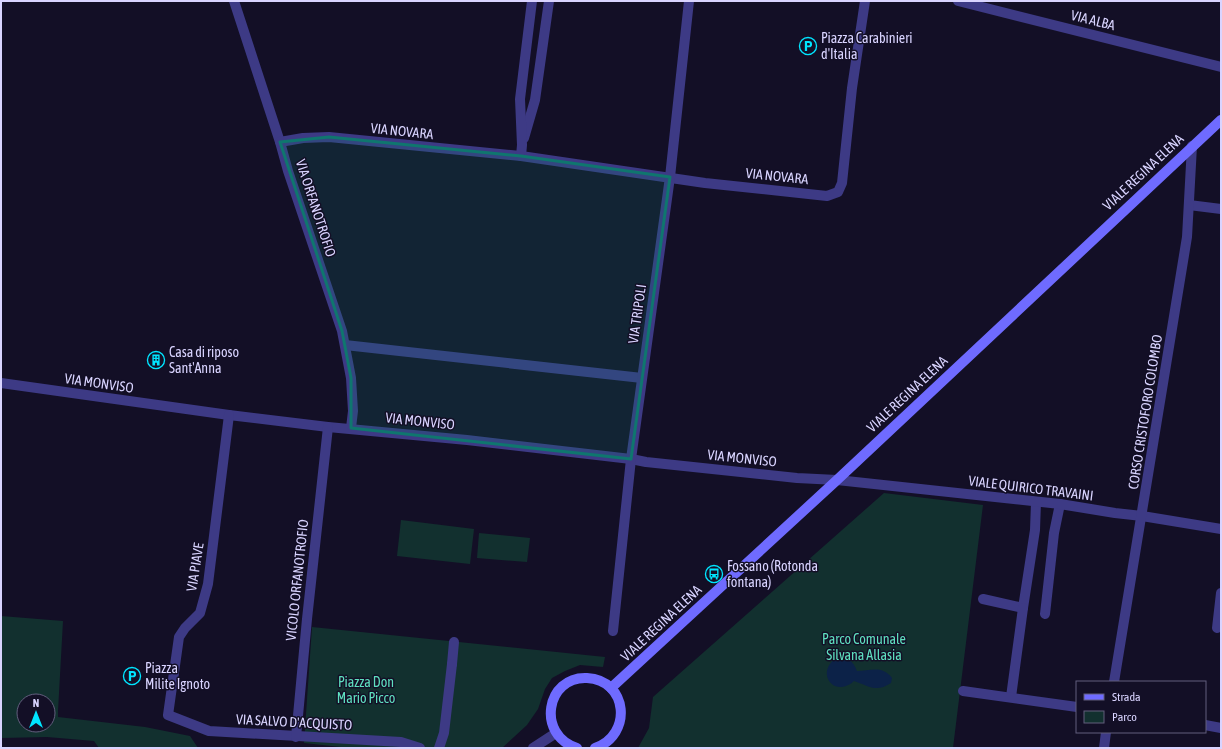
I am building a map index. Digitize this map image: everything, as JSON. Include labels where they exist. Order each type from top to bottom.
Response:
[{"type":"main road","name":"VIALE REGINA ELENA","points":[[611,688],[837,480],[1221,120]]},
{"type":"main road","points":[[576,748],[562,741],[556,734],[550,712],[552,701],[566,684],[576,679],[587,678],[598,680],[611,688],[621,705],[622,718],[618,729],[611,739],[595,748]]},
{"type":"street","name":"VIA ORFANOTROFIO","points":[[234,1],[288,171],[342,330],[351,378],[353,411],[351,428]]},
{"type":"street","points":[[522,145],[520,99],[532,1]]},
{"type":"street","points":[[520,156],[535,100],[550,1]]},
{"type":"street","name":"VIA TRIPOLI","points":[[613,631],[631,459],[670,177],[690,1]]},
{"type":"street","name":"VIA NOVARA","points":[[280,142],[302,138],[329,137],[520,156],[706,183],[827,196],[838,192],[842,183],[852,88],[865,1]]},
{"type":"street","name":"VIA ALBA","points":[[958,1],[1221,67]]},
{"type":"street","name":"CORSO CRISTOFORO COLOMBO","points":[[1114,681],[1187,237],[1192,146]]},
{"type":"street","points":[[1189,205],[1221,209]]},
{"type":"street","points":[[345,345],[642,378]]},
{"type":"street","name":"VIA MONVISO","points":[[1,383],[229,415],[467,440],[646,462],[797,478],[837,480]]},
{"type":"street","name":"VIA PIAVE","points":[[168,715],[179,638],[185,628],[200,613],[208,584],[229,415]]},
{"type":"street","name":"VICOLO ORFANOTROFIO","points":[[296,736],[328,426]]},
{"type":"street","name":"VIALE QUIRICO TRAVAINI","points":[[837,480],[1060,504],[1221,529]]},
{"type":"street","points":[[1011,697],[1035,530],[1036,502]]},
{"type":"street","points":[[1045,614],[1054,533],[1060,504]]},
{"type":"street","points":[[1218,628],[1221,593]]},
{"type":"street","points":[[984,599],[1023,608]]},
{"type":"street","points":[[439,748],[444,734],[454,642]]},
{"type":"street","points":[[963,691],[1076,707]]},
{"type":"street","name":"VIA SALVO D'ACQUISTO","points":[[168,715],[209,732],[401,742],[420,748]]},
{"type":"street","points":[[1206,726],[1221,728]]},
{"type":"street","points":[[1104,748],[1106,733]]},
{"type":"street","points":[[533,748],[556,734]]},
{"type":"highlighted area","points":[[329,137],[521,156],[670,177],[631,459],[351,428],[351,378],[342,331],[280,142]]},
{"type":"green space","name":"Parco Comunale Silvana Allasia","points":[[884,493],[983,505],[953,748],[638,748],[649,728],[653,697]]},
{"type":"green space","points":[[401,520],[474,529],[470,564],[397,556]]},
{"type":"green space","points":[[479,533],[530,538],[527,562],[477,558]]},
{"type":"green space","points":[[1,616],[63,621],[58,717],[145,727],[190,736],[198,748],[99,748],[94,741],[47,737],[1,738]]},
{"type":"green space","name":"Piazza Don Mario Picco","points":[[312,627],[605,657],[603,667],[580,665],[552,678],[545,689],[538,709],[527,725],[502,748],[350,748],[304,743]]},
{"type":"water","points":[[838,657],[845,658],[850,661],[857,671],[884,671],[892,678],[891,683],[881,688],[872,688],[854,681],[846,686],[835,686],[830,683],[827,673],[828,667]]},
{"type":"place","name":"Piazza Carabinieri d'Italia","points":[[808,46]]},
{"type":"place","name":"Casa di riposo Sant'Anna","points":[[156,360]]},
{"type":"place","name":"Fossano (Rotonda fontana)","points":[[714,574]]},
{"type":"place","name":"Piazza Milite Ignoto","points":[[132,676]]}]
